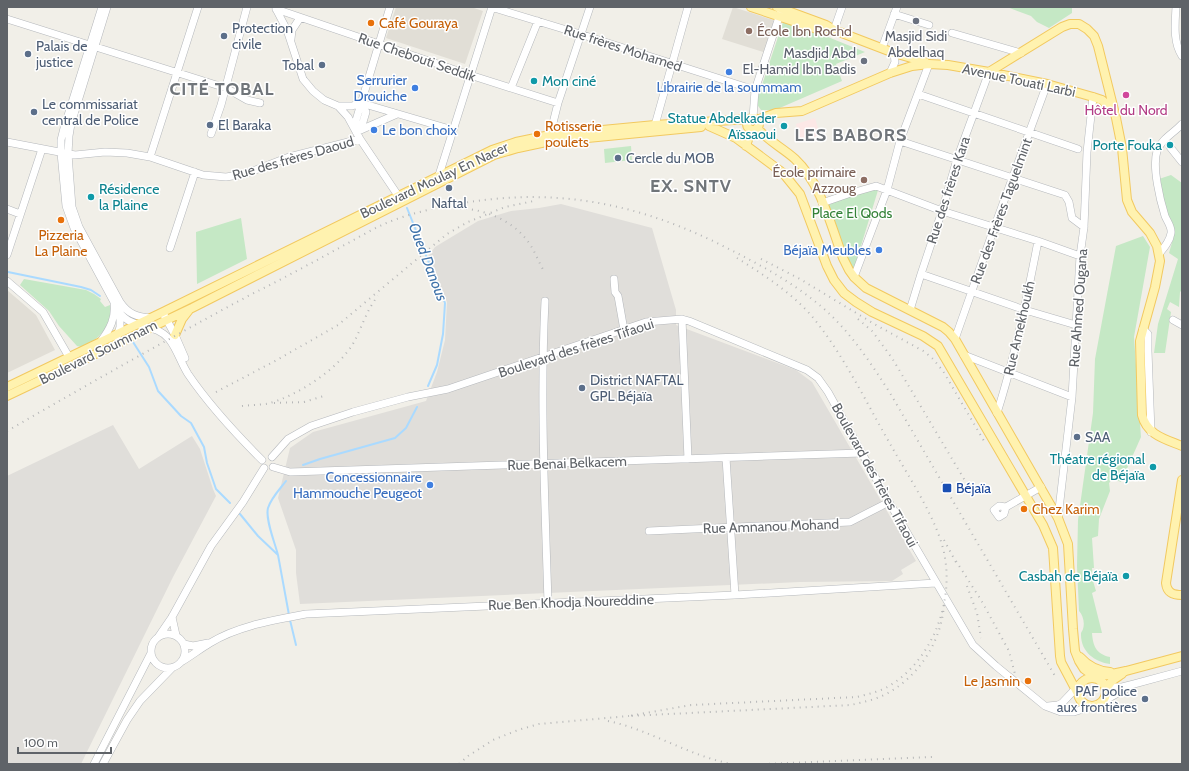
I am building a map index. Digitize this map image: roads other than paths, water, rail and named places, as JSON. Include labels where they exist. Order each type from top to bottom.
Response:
[{"type":"main road","points":[[751,7],[823,31],[833,30]]},
{"type":"main road","points":[[779,8],[826,25],[833,30],[894,53],[930,64]]},
{"type":"main road","points":[[989,72],[1062,27],[1070,24],[1079,24],[1094,36],[1098,46],[1116,118],[1122,148],[1127,200],[1132,212],[1150,233],[1157,246],[1159,254],[1160,267],[1143,329],[1140,348],[1142,415],[1146,426],[1151,432],[1182,446]]},
{"type":"main road","name":"Avenue Touati Larbi","points":[[752,123],[776,113],[802,111],[890,73],[912,66],[930,64],[948,65],[989,72],[1047,84],[1093,97],[1102,100],[1114,111],[1116,118]]},
{"type":"main road","points":[[1093,97],[1106,96],[1109,88]]},
{"type":"main road","points":[[746,146],[752,123]]},
{"type":"main road","points":[[709,126],[736,138],[783,173],[800,194],[827,266],[834,280],[844,293],[872,312],[923,336],[938,346],[1043,525],[1053,548],[1061,662],[1078,689],[1083,703],[1091,706],[1098,704],[1105,696],[1100,683],[1084,669],[1075,651],[1068,544],[1058,518],[955,339],[943,327],[866,288],[854,277],[843,258],[815,185],[795,160],[765,137],[752,123]]},
{"type":"main road","name":"Boulevard Moulay En Nacer","points":[[400,199],[439,175],[492,150],[516,142],[550,135],[655,125],[752,123]]},
{"type":"main road","name":"Boulevard Moulay En Nacer","points":[[188,306],[400,199],[494,155],[546,142],[752,123]]},
{"type":"main road","points":[[172,337],[188,306]]},
{"type":"main road","name":"Boulevard Soummam","points":[[7,387],[135,324],[159,318],[188,306]]},
{"type":"main road","name":"Boulevard Soummam","points":[[7,396],[150,327],[159,318]]},
{"type":"main road","points":[[1182,480],[1166,584],[1167,589],[1171,594],[1182,595]]},
{"type":"main road","points":[[1075,651],[1087,664],[1094,668],[1107,672],[1122,672]]},
{"type":"main road","points":[[1100,683],[1122,672],[1182,656]]},
{"type":"main road","points":[[1078,689],[1111,681],[1122,672]]},
{"type":"street","points":[[102,7],[62,162],[66,206],[74,228],[116,301],[133,315],[159,318],[172,337],[197,386],[214,409],[262,460],[262,466],[264,468]]},
{"type":"street","points":[[44,149],[56,146],[62,135],[107,7]]},
{"type":"street","points":[[150,157],[198,7]]},
{"type":"street","points":[[211,134],[226,88],[247,7]]},
{"type":"street","points":[[355,129],[378,43],[390,7]]},
{"type":"street","points":[[439,175],[492,7]]},
{"type":"street","name":"Rue frères Mohamed","points":[[492,7],[756,90]]},
{"type":"street","points":[[550,135],[558,103],[590,7]]},
{"type":"street","points":[[655,125],[688,7]]},
{"type":"street","points":[[833,30],[842,7]]},
{"type":"street","points":[[882,48],[897,7]]},
{"type":"street","points":[[1176,7],[1176,46],[1182,56]]},
{"type":"street","points":[[275,8],[287,30],[303,79],[313,91],[324,100],[338,106],[352,106],[361,103],[453,130]]},
{"type":"street","name":"Rue Chebouti Seddik","points":[[275,8],[300,18],[558,103]]},
{"type":"street","points":[[752,123],[756,90],[779,17],[779,8]]},
{"type":"street","points":[[894,14],[929,26]]},
{"type":"street","points":[[290,42],[292,30],[300,18]]},
{"type":"street","points":[[7,19],[226,88],[246,100],[260,103]]},
{"type":"street","points":[[511,88],[538,21]]},
{"type":"street","points":[[952,33],[1021,53]]},
{"type":"street","points":[[890,73],[896,62],[894,53]]},
{"type":"street","points":[[854,277],[887,190],[900,141],[930,64]]},
{"type":"street","name":"Rue des frères Kara","points":[[910,310],[957,159],[989,72]]},
{"type":"street","name":"Rue des Frères Taguelmint","points":[[955,339],[1047,84]]},
{"type":"street","points":[[918,94],[1078,149]]},
{"type":"street","name":"Rue Ahmed Ougana","points":[[1058,518],[1072,397],[1080,256],[1084,227],[1087,152],[1093,97]]},
{"type":"street","points":[[338,106],[348,117],[360,139],[400,199]]},
{"type":"street","points":[[355,129],[397,114]]},
{"type":"street","points":[[1159,254],[1165,247],[1171,235],[1171,230],[1165,216],[1157,182],[1156,158],[1158,150],[1167,144],[1182,124]]},
{"type":"street","points":[[62,135],[70,193],[75,216],[116,301],[120,314],[121,321],[118,333],[112,346]]},
{"type":"street","name":"Rue des frères Daoud","points":[[7,142],[80,155],[112,151],[150,157],[195,172],[226,177],[245,174],[289,157],[360,139]]},
{"type":"street","points":[[900,141],[1065,194],[1069,202],[1072,218],[1084,227]]},
{"type":"street","points":[[1167,144],[1182,162]]},
{"type":"street","points":[[44,149],[56,155],[62,162]]},
{"type":"street","points":[[7,255],[20,214],[44,149]]},
{"type":"street","points":[[170,248],[195,172]]},
{"type":"street","points":[[822,203],[876,186],[942,211],[1038,241],[1080,256]]},
{"type":"street","points":[[7,209],[20,214]]},
{"type":"street","name":"Rue Amekhoukh","points":[[998,413],[1010,373],[1038,241]]},
{"type":"street","points":[[921,274],[1024,310],[1076,325]]},
{"type":"street","points":[[614,279],[615,292],[618,296],[624,330]]},
{"type":"street","points":[[7,281],[43,312],[69,357]]},
{"type":"street","points":[[101,342],[113,321],[116,301]]},
{"type":"street","points":[[545,301],[542,357],[543,464],[548,603]]},
{"type":"street","points":[[120,314],[135,324],[150,327],[172,337]]},
{"type":"street","points":[[682,319],[688,459]]},
{"type":"street","name":"Boulevard des frères Tifaoui","points":[[272,457],[288,439],[311,426],[353,412],[401,399],[448,389],[646,322],[682,319],[807,370],[818,378],[828,392],[889,502],[967,635],[978,650],[1045,706],[1060,712],[1074,712],[1098,704],[1134,684]]},
{"type":"street","points":[[1174,320],[1182,325]]},
{"type":"street","points":[[964,355],[1072,397]]},
{"type":"street","name":"Rue Benai Belkacem","points":[[273,467],[290,472],[862,453]]},
{"type":"street","points":[[262,460],[265,456],[272,457],[274,460],[273,467],[268,469],[264,468]]},
{"type":"street","points":[[726,458],[735,595]]},
{"type":"street","points":[[94,764],[151,653],[152,644],[172,617],[211,546],[243,502],[264,468]]},
{"type":"street","points":[[1006,507],[1041,488]]},
{"type":"street","name":"Rue Amnanou Mohand","points":[[649,532],[850,522],[889,502]]},
{"type":"street","name":"Rue Ben Khodja Noureddine","points":[[184,644],[193,646],[210,642],[268,621],[306,614],[735,595],[936,583]]},
{"type":"street","points":[[103,764],[127,720],[140,701],[172,668],[181,662],[185,653],[184,644],[176,635],[172,617]]},
{"type":"street","points":[[159,636],[170,634],[176,635]]},
{"type":"street","name":"Rue Ben Khodja Noureddine","points":[[181,662],[210,642]]},
{"type":"street","points":[[151,653],[153,659],[161,666],[172,668]]},
{"type":"street","points":[[1100,683],[1122,687],[1182,671]]},
{"type":"street","points":[[1045,706],[1054,706],[1062,703],[1078,689]]},
{"type":"waterway","name":"Oued Danous","points":[[407,208],[445,303],[443,334],[437,365],[428,386]]},
{"type":"waterway","points":[[8,272],[81,287],[91,290],[100,296]]},
{"type":"waterway","points":[[133,342],[149,367],[158,391],[181,416],[191,423],[204,447],[207,463],[216,489],[230,503]]},
{"type":"waterway","name":"Oued Danous","points":[[303,465],[395,438],[406,428],[417,407]]},
{"type":"waterway","name":"Oued Danous","points":[[278,555],[267,513],[271,501],[286,481]]},
{"type":"waterway","name":"Oued Danous","points":[[240,514],[258,536],[278,555],[289,615]]},
{"type":"waterway","points":[[290,620],[296,645]]},
{"type":"railway","points":[[7,431],[250,295],[392,221],[435,208],[487,200],[520,197],[586,201],[617,207],[681,227],[713,241],[766,269],[817,303],[848,333],[866,356],[890,393],[1055,676]]},
{"type":"railway","points":[[216,392],[277,360],[338,325],[447,234],[468,222],[505,207],[534,201]]},
{"type":"railway","points":[[454,208],[476,210],[487,213],[497,217],[516,229],[533,249],[544,271]]},
{"type":"railway","points":[[737,258],[788,293],[807,311],[837,351],[856,383],[924,502],[937,531],[945,558],[947,576],[946,594],[942,613],[936,630],[917,662],[904,675],[889,686],[877,691],[857,697],[691,705],[629,716],[851,705],[878,698],[898,687],[909,678],[927,656],[939,631],[944,604]]},
{"type":"railway","points":[[761,259],[800,279],[876,325],[925,352],[943,371],[984,441]]},
{"type":"railway","points":[[242,406],[266,404],[278,400],[303,388],[327,372],[338,362],[354,342],[368,312],[378,296]]},
{"type":"railway","points":[[858,319],[872,331],[892,358],[967,484]]},
{"type":"railway","points":[[274,403],[304,402],[324,396]]},
{"type":"railway","points":[[944,540],[958,566]]},
{"type":"railway","points":[[956,561],[981,600],[1009,651],[1016,678]]},
{"type":"railway","points":[[967,586],[977,613],[981,638]]},
{"type":"railway","points":[[459,764],[468,756],[493,740],[518,730],[539,724],[629,716]]},
{"type":"railway","points":[[608,721],[639,730],[701,755],[732,764]]},
{"type":"railway","points":[[763,764],[933,757]]},
{"type":"place","name":"Masjid Sidi Abdelhaq","points":[[916,21]]},
{"type":"place","name":"Café Gouraya","points":[[371,23]]},
{"type":"place","name":"École Ibn Rochd","points":[[749,31]]},
{"type":"place","name":"Protection civile","points":[[224,36]]},
{"type":"place","name":"Palais de justice","points":[[28,54]]},
{"type":"place","name":"Masdjid Abd El-Hamid Ibn Badis","points":[[864,61]]},
{"type":"place","name":"Tobal","points":[[322,65]]},
{"type":"place","name":"Librairie de la soummam","points":[[729,72]]},
{"type":"place","name":"Mon ciné","points":[[534,81]]},
{"type":"place","name":"Serrurier Drouiche","points":[[415,88]]},
{"type":"place","name":"Hôtel du Nord","points":[[1126,95]]},
{"type":"place","name":"Le commissariat central de Police","points":[[34,112]]},
{"type":"place","name":"El Baraka","points":[[210,125]]},
{"type":"place","name":"Statue Abdelkader Aïssaoui","points":[[784,126]]},
{"type":"place","name":"Le bon choix","points":[[374,130]]},
{"type":"place","name":"Rotisserie poulets","points":[[537,134]]},
{"type":"place","name":"Porte Fouka","points":[[1170,145]]},
{"type":"place","name":"Cercle du MOB","points":[[618,158]]},
{"type":"place","name":"École primaire Azzoug","points":[[864,180]]},
{"type":"place","name":"Naftal","points":[[449,188]]},
{"type":"place","name":"Résidence la Plaine","points":[[91,197]]},
{"type":"place","name":"Pizzeria La Plaine","points":[[61,220]]},
{"type":"place","name":"Béjaïa Meubles","points":[[879,250]]},
{"type":"place","name":"District NAFTAL GPL Béjaïa","points":[[582,388]]},
{"type":"place","name":"SAA","points":[[1077,437]]},
{"type":"place","name":"Théatre régional de Béjaïa","points":[[1153,467]]},
{"type":"place","name":"Concessionnaire Hammouche Peugeot","points":[[430,485]]},
{"type":"place","name":"Béjaïa","points":[[947,488]]},
{"type":"place","name":"Chez Karim","points":[[1024,509]]},
{"type":"place","name":"Casbah de Béjaïa","points":[[1126,576]]},
{"type":"place","name":"Le Jasmin","points":[[1028,681]]},
{"type":"place","name":"PAF police aux frontières","points":[[1145,699]]},
{"type":"district","name":"CITÉ TOBAL","points":[[222,89]]},
{"type":"district","name":"LES BABORS","points":[[851,135]]},
{"type":"district","name":"EX. SNTV","points":[[691,186]]},
{"type":"park label","name":"Place El Qods","points":[[852,213]]}]
